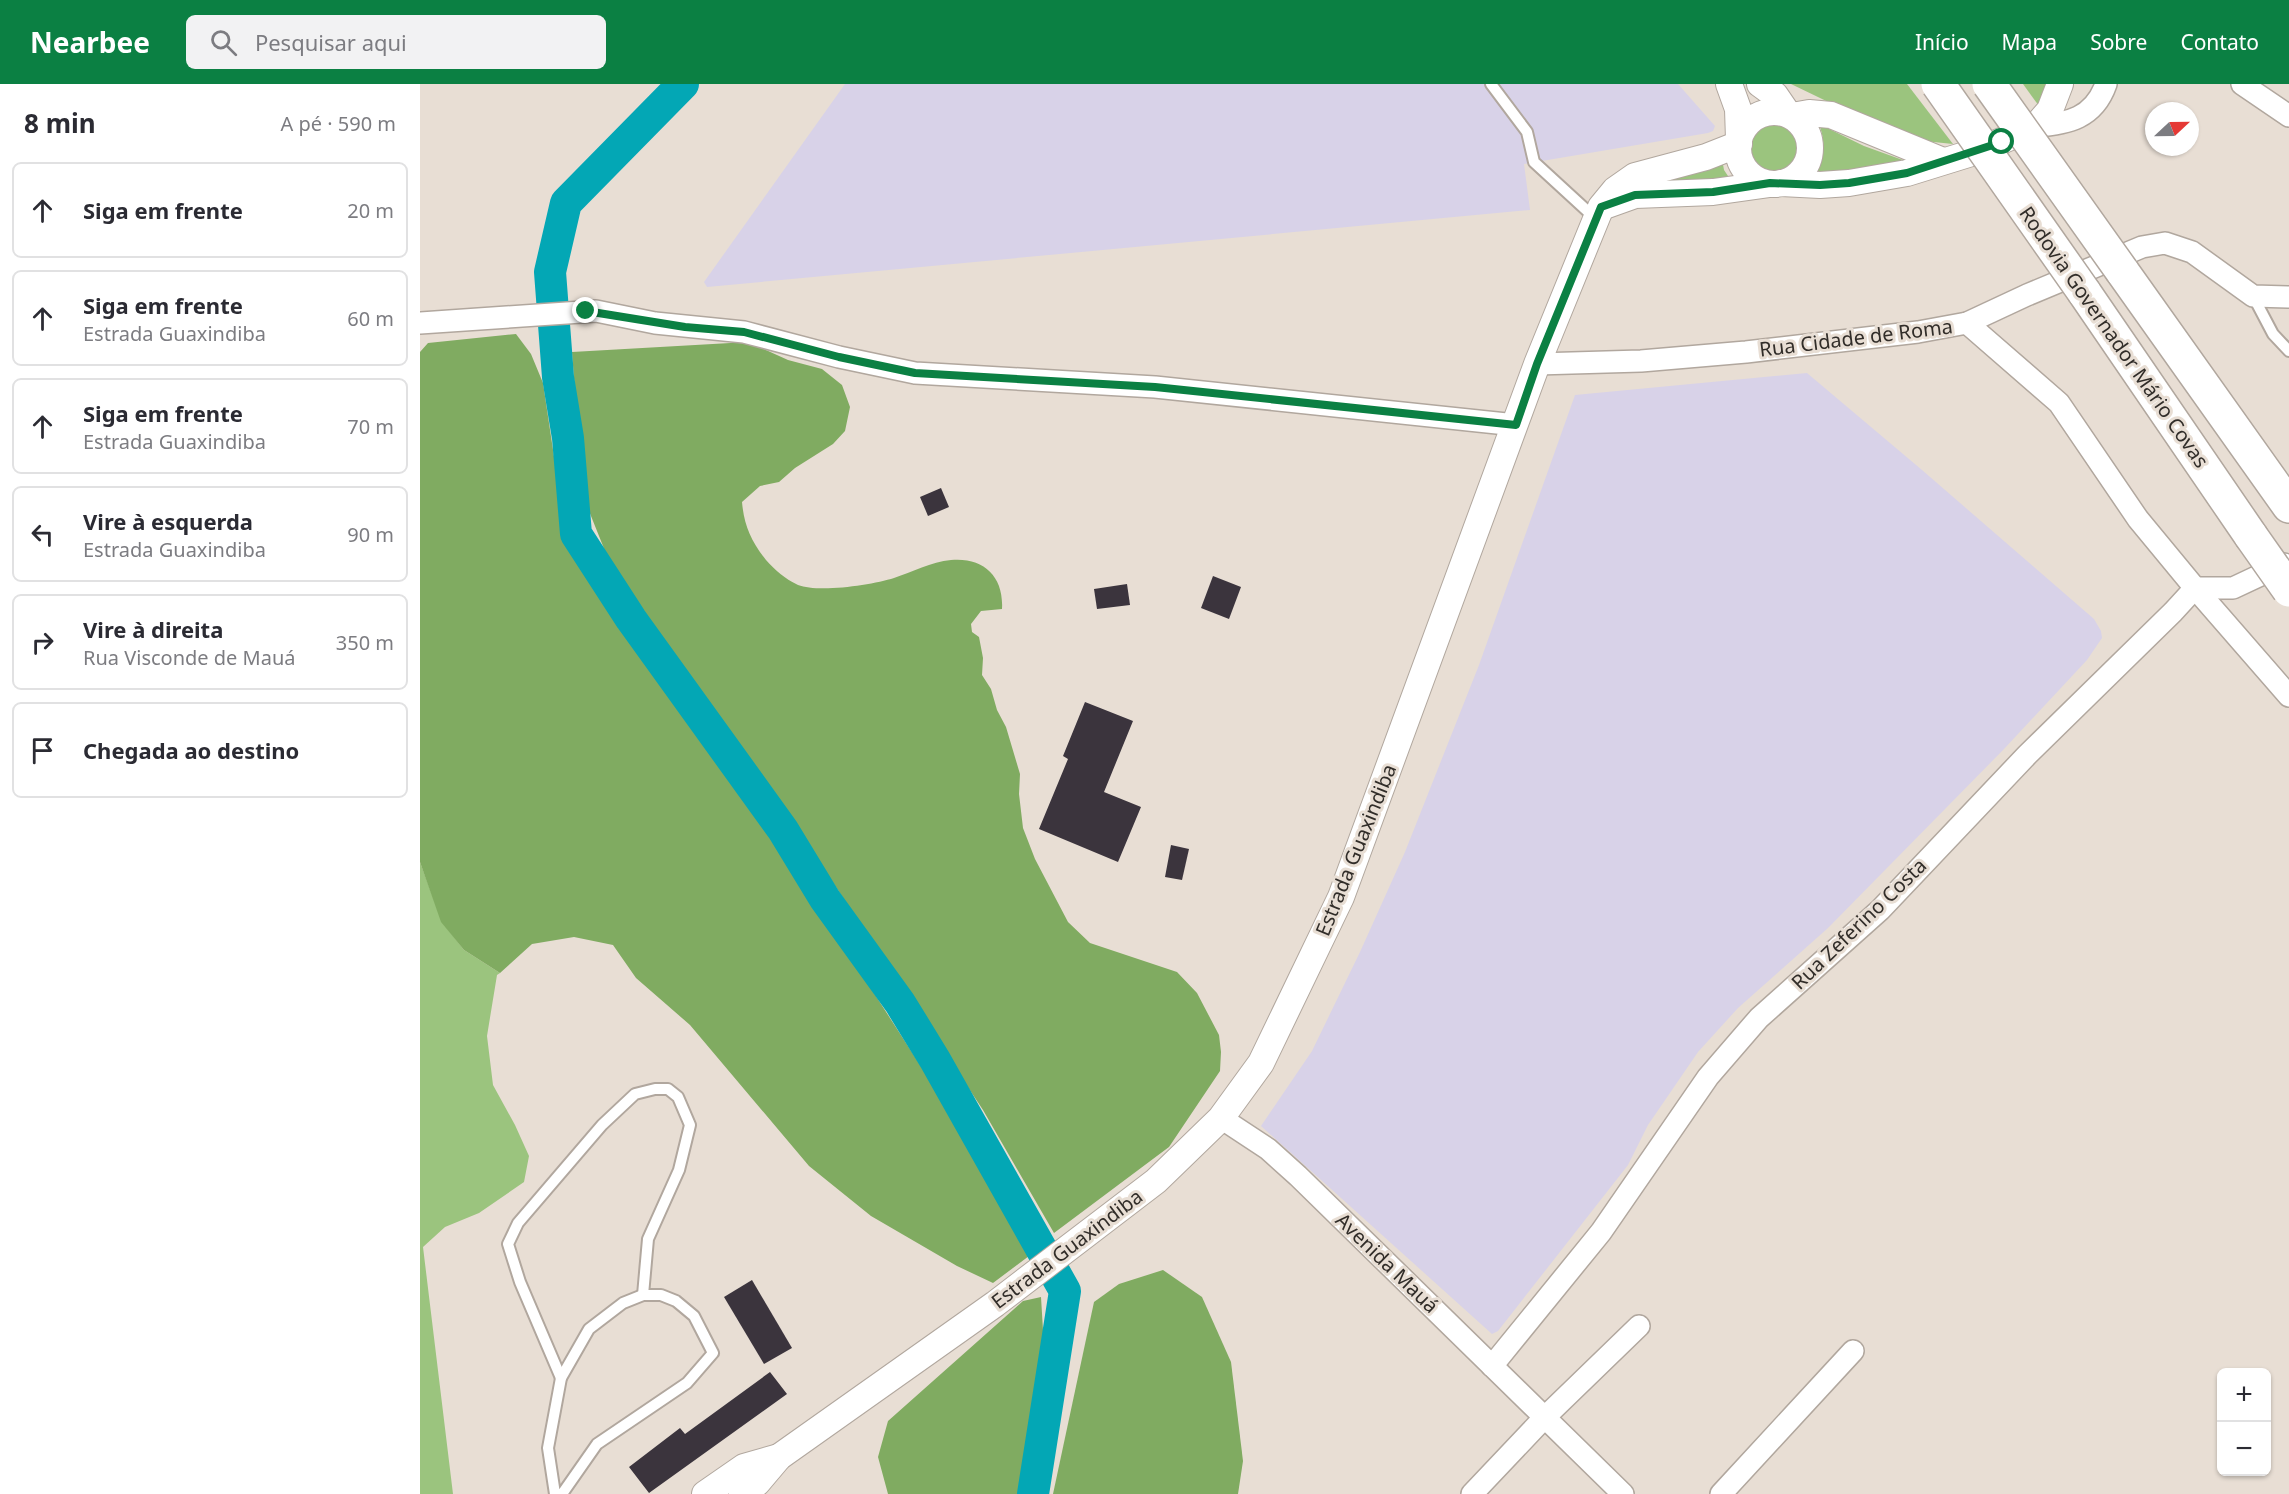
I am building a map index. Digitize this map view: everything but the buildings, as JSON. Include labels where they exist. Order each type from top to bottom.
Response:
[{"type":"highway","name":"Rodovia Governador Mário Covas","points":[[1938,84],[2289,590]]},
{"type":"highway","points":[[1989,84],[2289,506]]},
{"type":"street","points":[[1729,84],[1738,109],[1742,162],[1748,172],[1758,180],[1820,185],[1849,183],[1907,173],[1994,145],[2036,126],[2062,125],[2079,118],[2092,106],[2106,84]]},
{"type":"street","points":[[1598,213],[1635,195],[1713,192],[1775,183],[1800,173],[1810,154],[1807,132],[1775,95],[1760,84]]},
{"type":"street","points":[[2036,126],[2050,110],[2060,84]]},
{"type":"street","points":[[2242,84],[2289,116]]},
{"type":"street","points":[[1598,213],[1614,190],[1635,176],[1706,157],[1739,141],[1744,128],[1762,113],[1831,115],[1942,161]]},
{"type":"street","name":"Estrada Guaxindiba","points":[[742,1494],[757,1483],[779,1457],[862,1400],[1156,1181],[1221,1118],[1261,1063],[1341,897],[1537,364],[1598,213]]},
{"type":"street","name":"Rua Cidade de Roma","points":[[1537,364],[1641,361],[1746,352],[1918,332],[1967,323],[2026,295],[2142,247],[2165,243],[2192,252],[2253,296]]},
{"type":"street","points":[[2253,296],[2289,297]]},
{"type":"street","points":[[420,323],[586,311],[685,327],[744,332],[839,357],[915,373],[1155,387],[1516,425]]},
{"type":"street","points":[[1967,323],[2059,403],[2138,519],[2289,696]]},
{"type":"street","points":[[2195,588],[2233,588],[2289,561]]},
{"type":"street","name":"Rua Zeferino Costa","points":[[1492,1366],[1601,1232],[1708,1077],[1759,1018],[1880,910],[2026,755],[2174,612],[2195,588]]},
{"type":"street","name":"Avenida Mauá","points":[[1221,1118],[1268,1149],[1298,1176],[1623,1494]]},
{"type":"street","points":[[1472,1494],[1544,1418],[1639,1326]]},
{"type":"street","points":[[1721,1494],[1853,1352]]},
{"type":"street","name":"Estrada Guaxindiba","points":[[705,1494],[744,1467],[779,1457]]},
{"type":"lane","points":[[1491,84],[1527,132],[1534,162],[1598,213]]},
{"type":"lane","points":[[2253,296],[2273,334],[2289,351]]},
{"type":"lane","points":[[561,1378],[520,1282],[508,1244],[518,1222],[602,1125],[635,1094],[654,1089],[668,1089],[678,1097],[690,1125],[679,1170],[648,1239],[643,1295]]},
{"type":"lane","points":[[555,1494],[548,1449],[561,1378],[588,1329],[623,1303],[643,1295],[661,1295],[676,1301],[694,1316],[713,1353],[687,1383],[597,1444],[562,1494]]},
{"type":"shaded area","points":[[845,84],[1678,84],[1715,126],[1713,131],[1708,133],[1524,164],[1530,210],[707,287],[704,282]]},
{"type":"shaded area","points":[[1807,373],[2094,619],[2102,638],[2087,660],[2004,749],[1828,928],[1738,1008],[1698,1052],[1648,1125],[1628,1165],[1498,1331],[1492,1334],[1261,1126],[1312,1051],[1405,852],[1479,665],[1575,395]]},
{"type":"green space","points":[[1791,84],[1907,84],[1953,144],[1905,139]]},
{"type":"green space","points":[[2023,84],[2050,84],[2039,106]]},
{"type":"green space","points":[[1767,118],[1779,118],[1794,126],[1802,141],[1802,153],[1794,168],[1779,176],[1767,176],[1752,168],[1744,153],[1744,141],[1752,126]]},
{"type":"green space","points":[[1819,124],[1864,146],[1911,163],[1810,179],[1823,153],[1823,139]]},
{"type":"green space","points":[[1722,159],[1724,170],[1732,182],[1663,184],[1669,175],[1700,172]]},
{"type":"green space","points":[[516,334],[531,354],[543,383],[562,510],[603,588],[770,831],[931,1082],[1029,1256],[993,1283],[957,1266],[871,1216],[809,1166],[690,1025],[636,978],[613,945],[574,937],[532,944],[500,973],[464,950],[441,922],[420,862],[420,352],[428,343]]},
{"type":"green space","points":[[748,342],[788,360],[822,369],[842,385],[850,407],[845,431],[833,444],[795,468],[779,482],[760,486],[742,502],[744,518],[752,539],[761,553],[780,574],[789,580],[798,585],[819,588],[873,583],[951,560],[973,562],[989,571],[999,587],[1002,609],[981,611],[971,624],[972,632],[979,637],[983,658],[982,675],[991,689],[997,710],[1006,727],[1020,774],[1019,794],[1023,828],[1035,859],[1068,922],[1090,943],[1177,972],[1197,993],[1219,1035],[1220,1071],[1169,1147],[1054,1233],[983,1110],[830,878],[611,566],[583,496],[572,352]]},
{"type":"green space","points":[[420,862],[442,922],[464,950],[500,973],[497,975],[487,1036],[493,1085],[529,1156],[524,1182],[479,1213],[445,1227],[423,1247],[453,1494],[420,1494]]},
{"type":"green space","points":[[1163,1270],[1202,1297],[1231,1362],[1243,1461],[1238,1494],[1053,1494],[1094,1302],[1119,1284]]},
{"type":"green space","points":[[1041,1297],[1043,1330],[1048,1348],[1019,1494],[888,1494],[878,1457],[888,1421],[1023,1301]]},
{"type":"waterway","points":[[683,84],[566,203],[550,272],[558,377],[568,438],[576,534],[631,619],[783,830],[825,899],[900,1003],[935,1060],[1065,1291],[1033,1494]]},
{"type":"route","points":[[586,311],[685,327],[744,332],[839,357],[915,373],[1155,387],[1516,425],[1537,364],[1601,207],[1635,195],[1737,190],[1770,183],[1820,185],[1849,183],[1907,173],[2002,142]]}]
